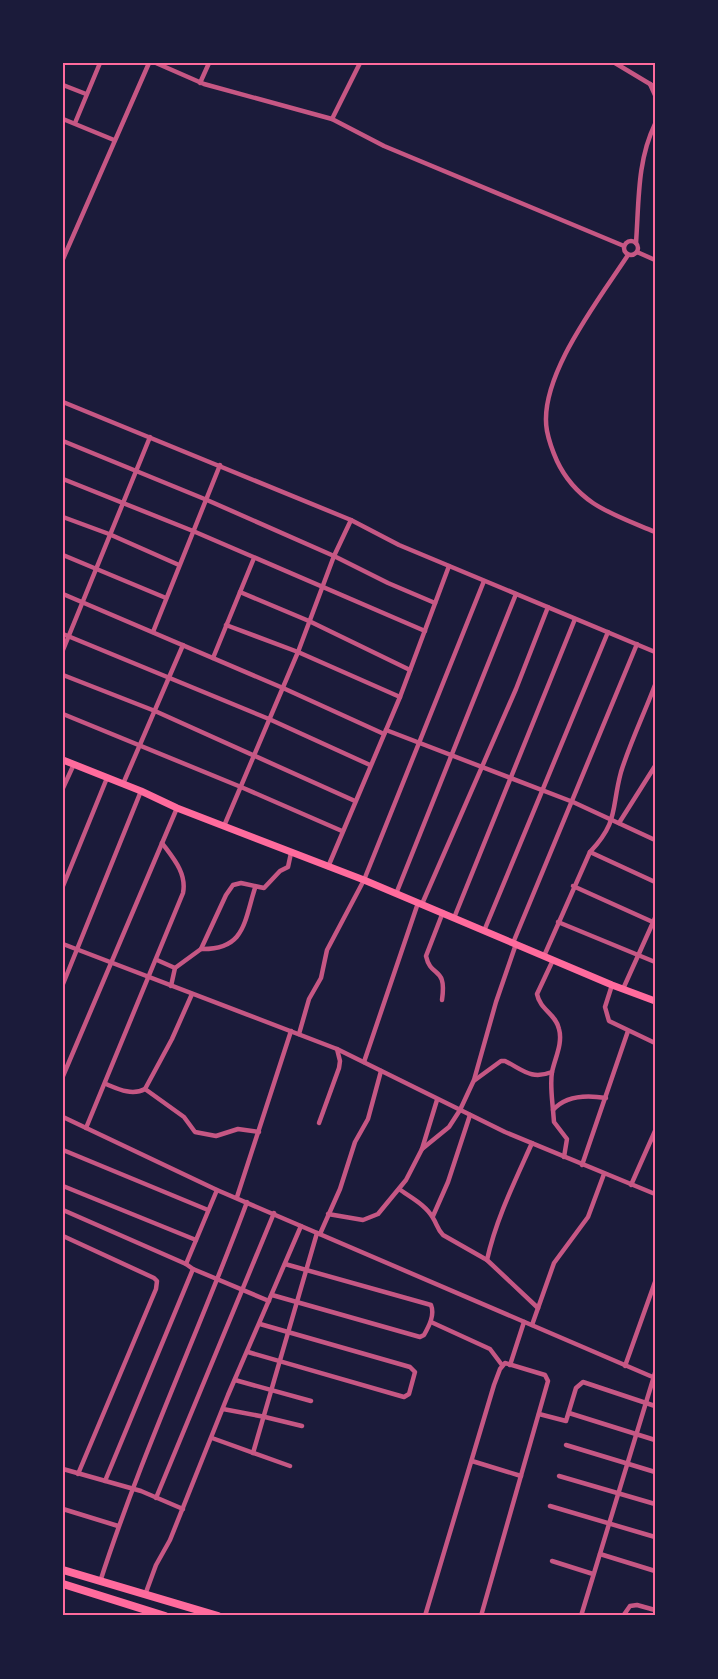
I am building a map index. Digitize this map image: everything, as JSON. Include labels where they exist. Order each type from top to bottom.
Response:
[{"type":"highway","points":[[63,1570],[218,1616]]},
{"type":"highway","points":[[63,1584],[165,1616]]},
{"type":"main road","points":[[63,760],[177,808],[443,912],[612,985],[655,1001]]},
{"type":"street","points":[[75,123],[100,63]]},
{"type":"street","points":[[64,254],[149,63]]},
{"type":"street","points":[[156,63],[200,83],[332,119],[394,150],[624,246]]},
{"type":"street","points":[[200,83],[209,63]]},
{"type":"street","points":[[332,119],[360,63]]},
{"type":"street","points":[[615,63],[653,86],[655,95]]},
{"type":"street","points":[[63,86],[86,94]]},
{"type":"street","points":[[63,119],[114,140]]},
{"type":"street","points":[[637,252],[641,165],[646,144],[655,124]]},
{"type":"street","points":[[624,246],[627,242],[636,243]]},
{"type":"street","points":[[624,246],[628,255]]},
{"type":"street","points":[[628,255],[637,252]]},
{"type":"street","points":[[637,252],[655,260]]},
{"type":"street","points":[[628,255],[558,367],[549,396],[547,430],[554,453],[569,482],[600,507],[655,532]]},
{"type":"street","points":[[63,402],[351,520],[399,545],[655,652]]},
{"type":"street","points":[[63,650],[66,635],[83,602],[150,437]]},
{"type":"street","points":[[63,441],[207,500],[435,603]]},
{"type":"street","points":[[153,632],[220,465]]},
{"type":"street","points":[[63,479],[322,585],[426,631]]},
{"type":"street","points":[[63,517],[110,534],[179,565]]},
{"type":"street","points":[[224,826],[298,652],[334,556],[351,520]]},
{"type":"street","points":[[63,555],[166,598]]},
{"type":"street","points":[[213,658],[254,558]]},
{"type":"street","points":[[328,867],[400,697],[449,566]]},
{"type":"street","points":[[299,1034],[309,999],[321,978],[327,950],[364,880],[484,581]]},
{"type":"street","points":[[240,592],[309,621],[410,670]]},
{"type":"street","points":[[63,594],[385,732],[418,742],[573,802],[655,840]]},
{"type":"street","points":[[396,894],[516,594]]},
{"type":"street","points":[[364,1062],[420,903],[516,689],[548,607]]},
{"type":"street","points":[[454,918],[575,619]]},
{"type":"street","points":[[226,625],[298,652],[400,697]]},
{"type":"street","points":[[484,931],[608,632]]},
{"type":"street","points":[[66,635],[269,719],[370,765]]},
{"type":"street","points":[[422,1149],[449,1127],[474,1080],[515,943],[637,644]]},
{"type":"street","points":[[123,784],[183,645]]},
{"type":"street","points":[[63,675],[155,711],[356,801]]},
{"type":"street","points":[[544,956],[590,852],[604,838],[612,820],[621,772],[655,685]]},
{"type":"street","points":[[63,714],[342,831]]},
{"type":"street","points":[[63,788],[74,764]]},
{"type":"street","points":[[619,823],[655,766]]},
{"type":"street","points":[[63,886],[106,778]]},
{"type":"street","points":[[63,984],[141,791]]},
{"type":"street","points":[[63,1076],[177,808]]},
{"type":"street","points":[[86,1128],[157,960],[184,886],[178,865],[162,843]]},
{"type":"street","points":[[590,852],[655,882]]},
{"type":"street","points":[[171,986],[175,968],[201,949],[233,885],[267,888],[280,871],[287,868],[291,853]]},
{"type":"street","points":[[573,886],[654,921],[623,989]]},
{"type":"street","points":[[201,949],[217,949],[230,944],[237,937],[243,927],[255,888]]},
{"type":"street","points":[[441,1000],[444,983],[441,976],[428,963],[426,956],[443,912]]},
{"type":"street","points":[[558,922],[655,962]]},
{"type":"street","points":[[63,944],[337,1048],[437,1100],[582,1165],[655,1194]]},
{"type":"street","points":[[157,960],[175,968]]},
{"type":"street","points":[[553,960],[537,994],[539,1004],[555,1020],[559,1029],[559,1044],[552,1072],[553,1110],[554,1122],[567,1139],[564,1157]]},
{"type":"street","points":[[612,985],[605,1012],[609,1021],[655,1043]]},
{"type":"street","points":[[106,1084],[136,1092],[145,1089],[172,1039],[192,994]]},
{"type":"street","points":[[237,1197],[291,1031]]},
{"type":"street","points":[[582,1165],[628,1031]]},
{"type":"street","points":[[319,1123],[339,1068],[337,1048]]},
{"type":"street","points":[[474,1080],[501,1061],[534,1076],[552,1072]]},
{"type":"street","points":[[253,1453],[318,1234],[340,1189],[355,1142],[368,1119],[381,1071]]},
{"type":"street","points":[[145,1089],[184,1118],[195,1132],[216,1136],[238,1129],[260,1132]]},
{"type":"street","points":[[553,1110],[557,1105],[579,1096],[606,1098]]},
{"type":"street","points":[[328,1214],[363,1220],[378,1214],[406,1180],[422,1149],[437,1100]]},
{"type":"street","points":[[433,1216],[448,1182],[470,1115]]},
{"type":"street","points":[[63,1118],[217,1190],[625,1366],[655,1376],[581,1616]]},
{"type":"street","points":[[631,1185],[655,1131]]},
{"type":"street","points":[[487,1260],[491,1242],[532,1143]]},
{"type":"street","points":[[63,1149],[208,1210]]},
{"type":"street","points":[[532,1325],[554,1263],[588,1217],[604,1174]]},
{"type":"street","points":[[63,1186],[196,1240]]},
{"type":"street","points":[[399,1189],[433,1216],[437,1229],[442,1235],[487,1260],[538,1308]]},
{"type":"street","points":[[186,1264],[217,1190]]},
{"type":"street","points":[[100,1582],[132,1489],[247,1202]]},
{"type":"street","points":[[63,1210],[194,1269],[270,1298],[420,1337],[424,1335],[431,1322],[433,1308],[431,1305],[285,1264]]},
{"type":"street","points":[[156,1498],[274,1214]]},
{"type":"street","points":[[145,1595],[156,1564],[170,1540],[301,1226]]},
{"type":"street","points":[[63,1236],[157,1281],[156,1289],[78,1474]]},
{"type":"street","points":[[105,1481],[194,1269]]},
{"type":"street","points":[[625,1366],[655,1282]]},
{"type":"street","points":[[431,1322],[490,1349],[502,1365]]},
{"type":"street","points":[[510,1365],[524,1323]]},
{"type":"street","points":[[248,1352],[404,1397],[409,1394],[414,1372],[410,1367],[260,1324]]},
{"type":"street","points":[[481,1616],[548,1381],[545,1375],[505,1363],[502,1365]]},
{"type":"street","points":[[425,1616],[502,1365]]},
{"type":"street","points":[[235,1380],[311,1401]]},
{"type":"street","points":[[539,1414],[566,1421],[576,1388],[582,1382],[655,1406]]},
{"type":"street","points":[[223,1409],[302,1426]]},
{"type":"street","points":[[569,1413],[655,1440]]},
{"type":"street","points":[[212,1438],[290,1466]]},
{"type":"street","points":[[566,1445],[655,1472]]},
{"type":"street","points":[[472,1461],[521,1476]]},
{"type":"street","points":[[63,1469],[132,1489],[183,1509]]},
{"type":"street","points":[[559,1476],[655,1504]]},
{"type":"street","points":[[550,1506],[655,1537]]},
{"type":"street","points":[[63,1509],[118,1526]]},
{"type":"street","points":[[600,1554],[655,1571]]},
{"type":"street","points":[[552,1561],[593,1574]]},
{"type":"street","points":[[623,1616],[630,1606],[637,1605],[655,1610]]}]
